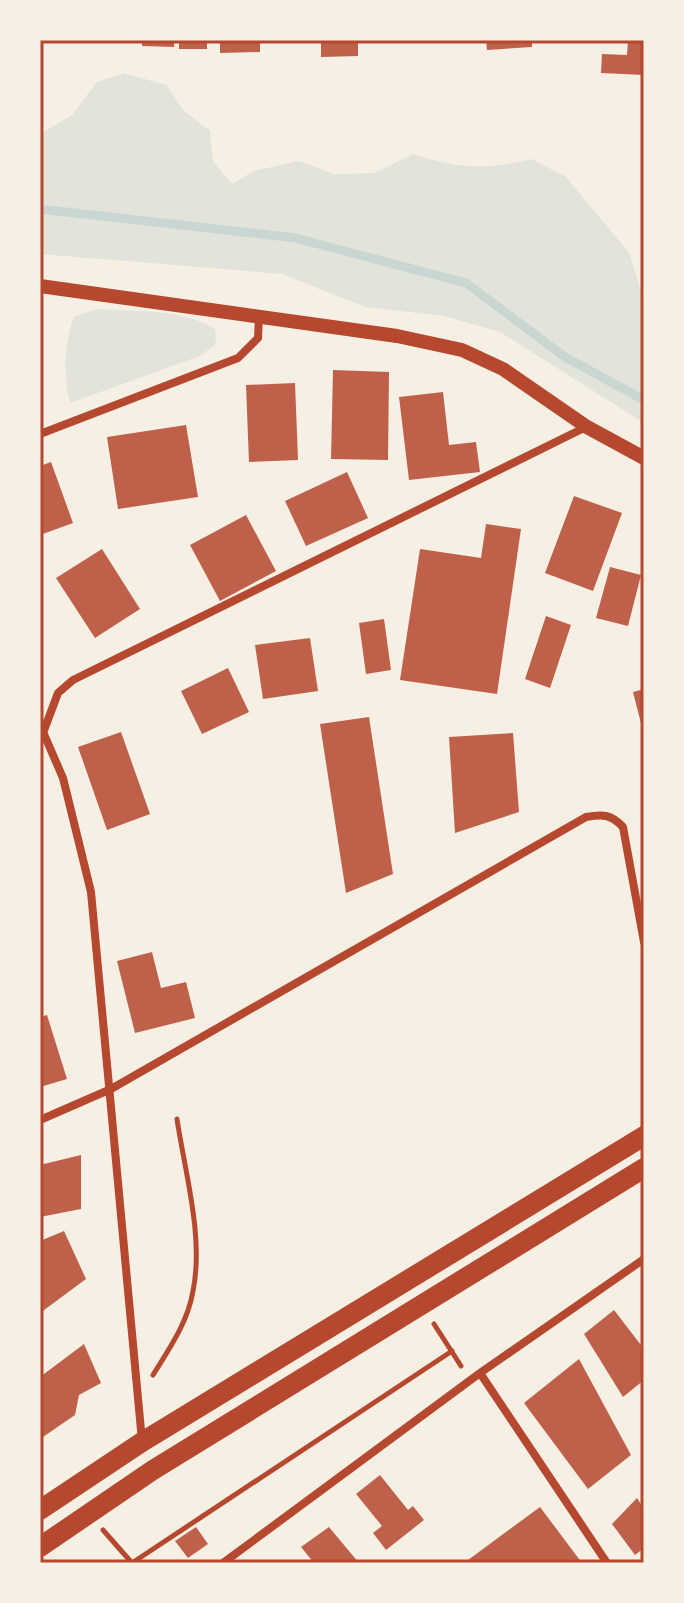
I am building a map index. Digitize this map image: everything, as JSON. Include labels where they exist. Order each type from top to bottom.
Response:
[{"type":"main road","points":[[40,1510],[142,1442],[644,1136]]},
{"type":"main road","points":[[40,1547],[88,1513],[644,1168]]},
{"type":"street","points":[[40,286],[397,336],[462,350],[503,369],[587,427],[644,458]]},
{"type":"street","points":[[40,434],[238,358],[258,338],[259,317]]},
{"type":"street","points":[[142,1442],[91,892],[74,816],[41,731],[58,693],[73,680],[587,427]]},
{"type":"street","points":[[40,1120],[111,1089],[586,817],[602,814],[614,818],[623,827],[644,942]]},
{"type":"street","points":[[223,1563],[480,1373],[644,1259]]},
{"type":"street","points":[[480,1373],[607,1563]]},
{"type":"path","points":[[138,1400],[182,1326],[193,1292],[196,1254],[177,1119]]},
{"type":"path","points":[[422,1304],[471,1380]]},
{"type":"path","points":[[88,1513],[132,1563],[452,1351]]},
{"type":"shaded area","points":[[124,73],[166,85],[183,110],[210,131],[213,161],[232,184],[254,171],[299,161],[334,174],[374,173],[413,154],[444,163],[472,166],[532,159],[566,177],[630,254],[644,302],[644,423],[500,332],[444,316],[365,307],[282,274],[40,254],[40,134],[72,115],[97,82]]},
{"type":"shaded area","points":[[97,309],[188,317],[215,329],[216,344],[200,356],[70,403],[66,360],[71,327],[74,317]]},
{"type":"building","points":[[142,40],[174,40],[174,47],[142,46]]},
{"type":"building","points":[[179,40],[207,40],[207,49],[179,49]]},
{"type":"building","points":[[220,40],[260,40],[260,52],[220,53]]},
{"type":"building","points":[[321,40],[358,40],[358,56],[321,57]]},
{"type":"building","points":[[486,40],[532,40],[532,47],[487,50]]},
{"type":"building","points":[[628,40],[644,40],[644,75],[601,73],[602,54],[627,55]]},
{"type":"building","points":[[333,370],[389,372],[388,460],[331,459]]},
{"type":"building","points":[[295,383],[298,460],[249,462],[246,385]]},
{"type":"building","points":[[443,392],[449,445],[476,442],[480,472],[409,480],[399,397]]},
{"type":"building","points":[[186,425],[198,497],[118,509],[107,437]]},
{"type":"building","points":[[51,462],[73,523],[40,535],[40,466]]},
{"type":"building","points":[[347,472],[368,518],[306,546],[285,501]]},
{"type":"building","points":[[574,496],[622,513],[593,591],[545,573]]},
{"type":"building","points":[[246,515],[276,571],[220,601],[190,545]]},
{"type":"building","points":[[486,524],[521,529],[497,694],[400,680],[420,549],[481,558]]},
{"type":"building","points":[[102,549],[140,609],[95,638],[56,578]]},
{"type":"building","points":[[610,567],[641,575],[628,626],[596,618]]},
{"type":"building","points":[[546,616],[571,625],[550,688],[525,679]]},
{"type":"building","points":[[384,619],[391,670],[366,674],[359,623]]},
{"type":"building","points":[[310,638],[318,691],[263,699],[255,645]]},
{"type":"building","points":[[228,668],[249,712],[202,734],[181,691]]},
{"type":"building","points":[[644,689],[644,731],[643,731],[633,692]]},
{"type":"building","points":[[369,717],[393,874],[346,893],[320,724]]},
{"type":"building","points":[[121,732],[150,814],[107,830],[78,747]]},
{"type":"building","points":[[513,733],[519,812],[455,833],[449,737]]},
{"type":"building","points":[[152,952],[161,988],[186,982],[195,1018],[135,1033],[117,961]]},
{"type":"building","points":[[47,1015],[67,1079],[40,1087],[40,1017]]},
{"type":"building","points":[[81,1155],[81,1209],[40,1217],[40,1165]]},
{"type":"building","points":[[64,1231],[86,1279],[40,1313],[40,1241]]},
{"type":"building","points":[[614,1310],[644,1349],[644,1380],[623,1397],[584,1334]]},
{"type":"building","points":[[84,1344],[101,1383],[79,1395],[75,1415],[40,1439],[40,1377]]},
{"type":"building","points":[[579,1359],[631,1455],[588,1489],[524,1403]]},
{"type":"building","points":[[380,1475],[408,1510],[413,1506],[424,1520],[386,1550],[373,1533],[382,1526],[356,1494]]},
{"type":"building","points":[[637,1498],[644,1509],[644,1548],[635,1555],[612,1524]]},
{"type":"building","points":[[540,1507],[582,1563],[464,1563]]},
{"type":"building","points":[[196,1527],[208,1544],[188,1558],[175,1541]]},
{"type":"building","points":[[329,1527],[359,1563],[314,1563],[301,1547]]},
{"type":"waterway","points":[[40,209],[295,238],[466,283],[565,357],[644,400]]}]
